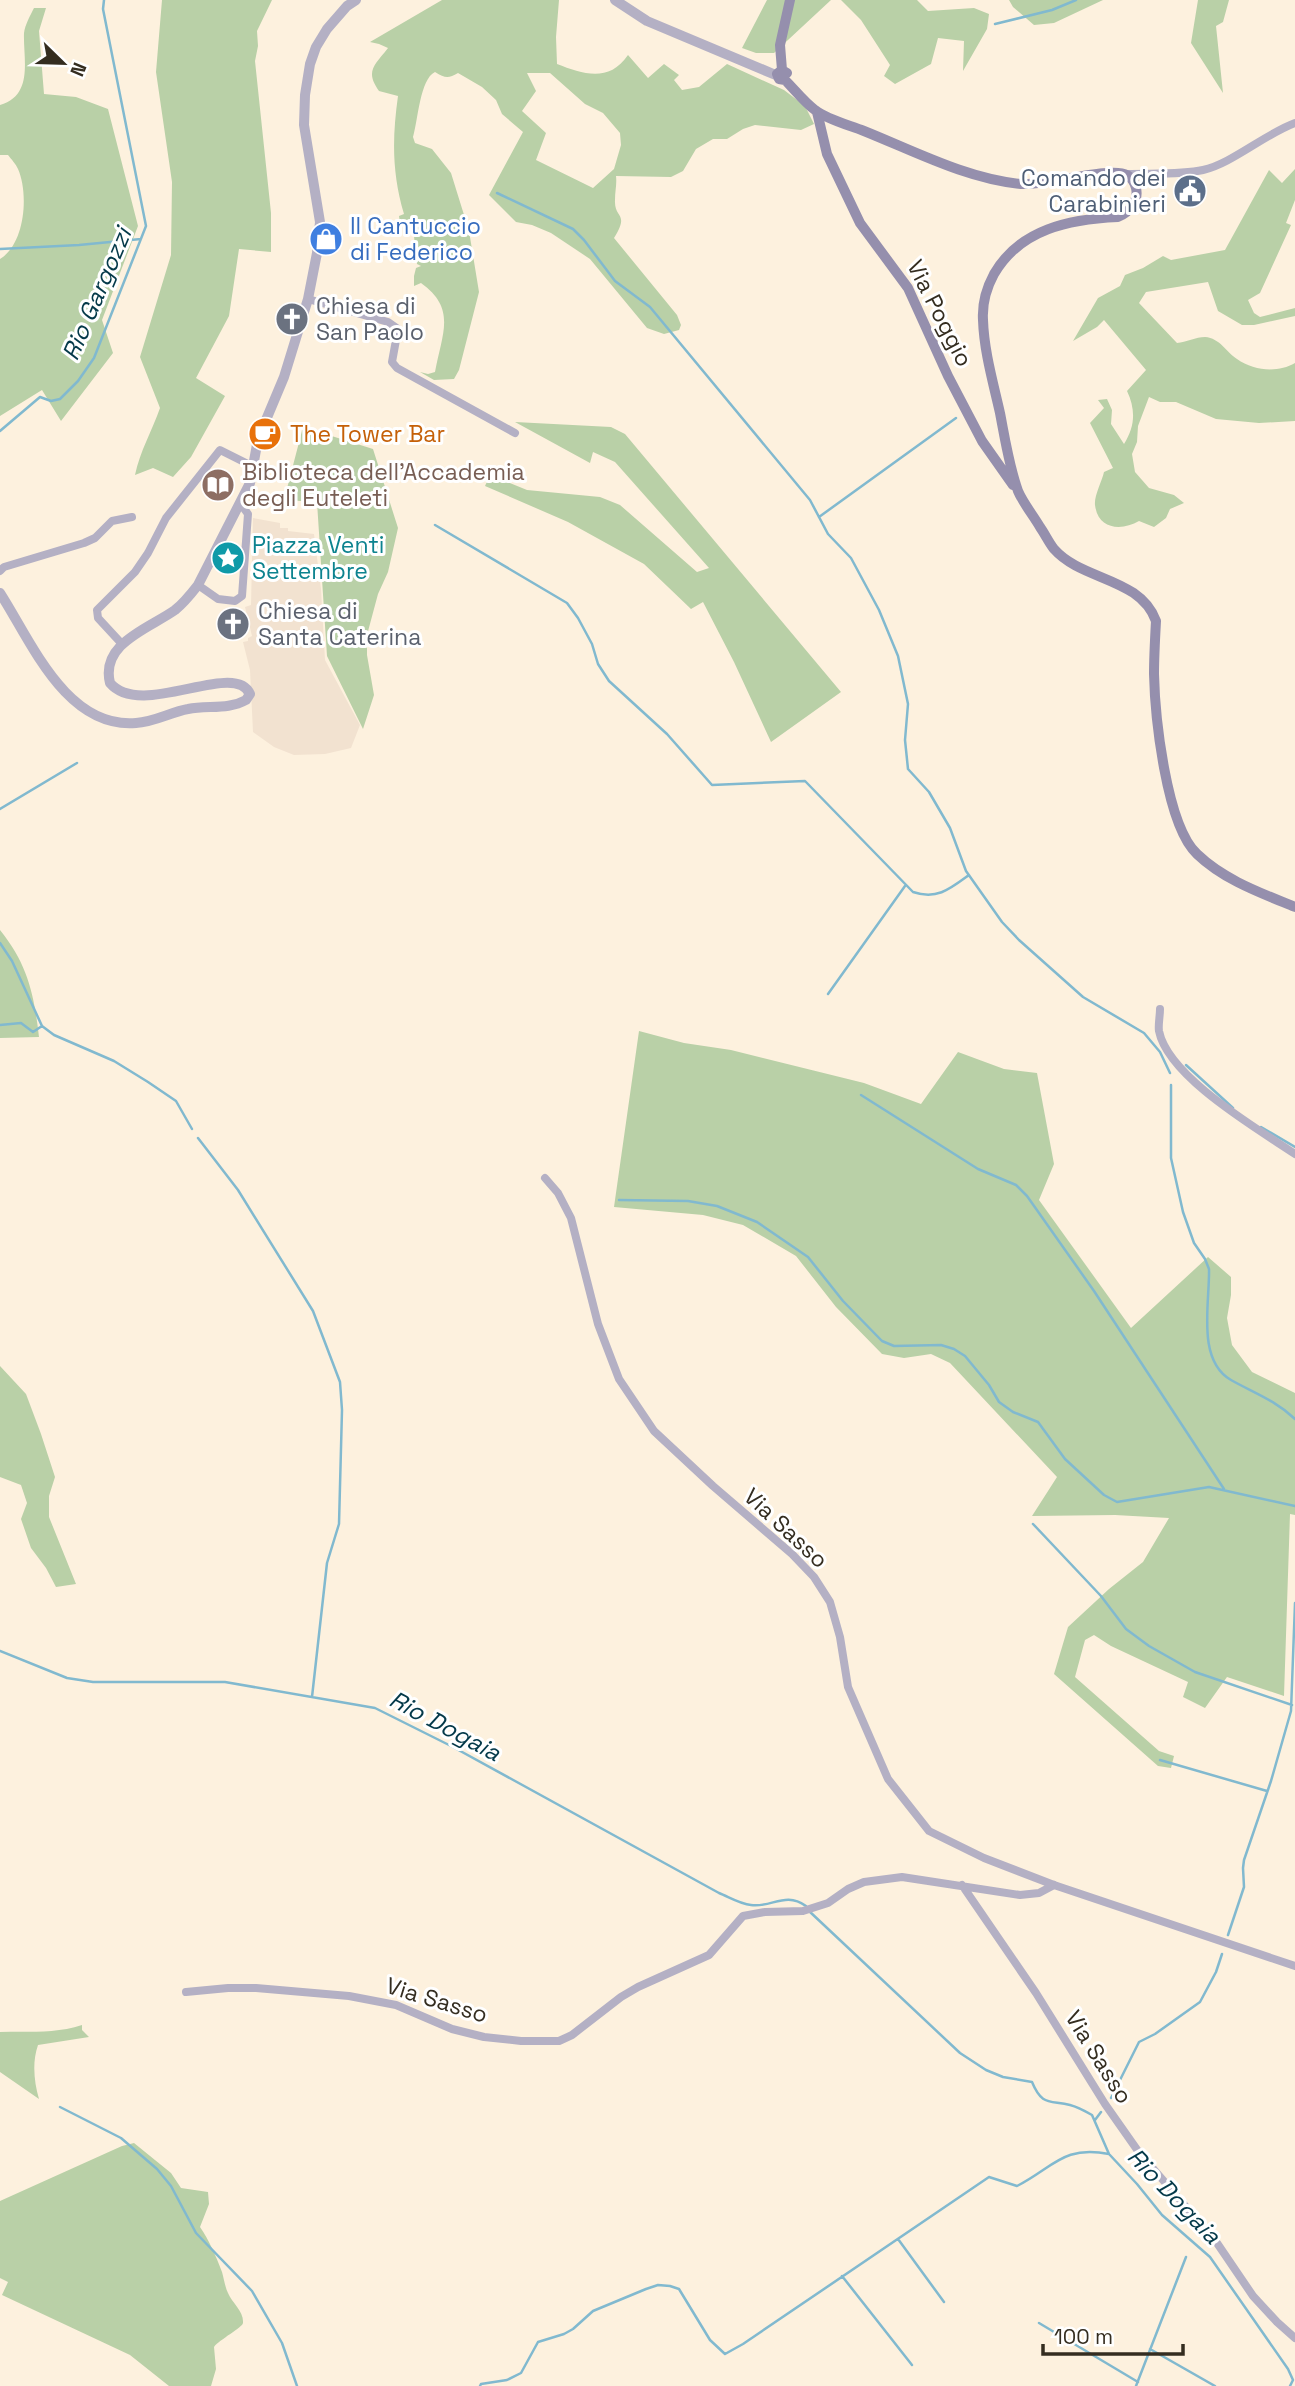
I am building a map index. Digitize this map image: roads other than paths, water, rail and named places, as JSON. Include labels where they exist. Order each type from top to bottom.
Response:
[{"type":"main road","points":[[790,0],[780,45],[782,75],[817,112],[928,158],[975,174],[1021,184],[1049,183],[1100,174],[1127,174],[1133,180],[1136,197],[1126,214],[1066,223],[1029,237],[1000,264],[987,289],[982,318],[1006,448],[1018,493]]},
{"type":"main road","name":"Via Poggio","points":[[817,112],[827,154],[860,223],[908,288],[948,376],[982,441],[1054,549],[1075,564],[1130,590],[1143,600],[1153,615],[1156,621],[1155,691],[1164,760],[1178,822],[1190,847],[1222,874],[1295,907]]},
{"type":"street","points":[[0,593],[36,656],[55,679],[92,713],[105,720],[139,723],[188,709],[238,705],[246,701],[250,694],[247,687],[240,682],[144,696],[121,693],[110,683],[109,666],[122,644],[177,608],[198,585],[250,483],[263,422],[284,377],[308,299],[317,253],[320,222],[304,125],[310,64],[327,29],[347,6],[356,0]]},
{"type":"street","points":[[615,0],[647,21],[782,75]]},
{"type":"street","points":[[1127,174],[1202,170],[1218,165],[1295,122]]},
{"type":"street","points":[[308,299],[388,322],[398,329],[392,354],[392,362],[397,368],[515,433]]},
{"type":"street","points":[[122,644],[98,618],[97,610],[135,572],[166,518],[220,450],[252,466]]},
{"type":"street","points":[[198,585],[204,592],[218,599],[235,601],[242,596],[248,514],[240,503]]},
{"type":"street","points":[[0,571],[4,567],[84,543],[95,538],[112,521],[132,517]]},
{"type":"street","points":[[1160,1009],[1159,1031],[1167,1050],[1191,1079],[1232,1113],[1295,1154]]},
{"type":"street","name":"Via Sasso","points":[[545,1178],[558,1193],[571,1219],[598,1324],[619,1379],[654,1431],[793,1555],[814,1577],[830,1602],[840,1637],[848,1687],[888,1779],[929,1831],[984,1858],[1054,1885]]},
{"type":"street","name":"Via Sasso","points":[[186,1992],[256,1988],[349,1996],[396,2005],[452,2029],[484,2037],[559,2041],[572,2035],[638,1987],[709,1955],[743,1916],[765,1912],[803,1911],[828,1903],[848,1889],[883,1879],[902,1877],[1020,1895],[1039,1893],[1054,1885]]},
{"type":"street","name":"Via Sasso","points":[[962,1885],[1036,1993],[1105,2104],[1138,2151],[1217,2243],[1253,2296],[1295,2338]]},
{"type":"street","points":[[1054,1885],[1295,1966]]},
{"type":"waterway","name":"Rio Gargozzi","points":[[0,431],[40,397],[51,401],[60,399],[78,381],[94,358],[146,226],[103,9],[104,0]]},
{"type":"waterway","points":[[995,24],[1052,10],[1076,0]]},
{"type":"waterway","points":[[497,193],[573,229],[615,281],[650,307],[810,500],[828,534],[851,558],[879,610],[898,656],[908,704],[905,740],[908,769],[929,792],[950,828],[966,871],[1002,922],[1019,940],[1083,997],[1144,1033],[1160,1052],[1170,1073]]},
{"type":"waterway","points":[[0,249],[141,239]]},
{"type":"waterway","points":[[819,517],[956,418]]},
{"type":"waterway","points":[[435,525],[567,603],[578,618],[592,644],[598,664],[609,681],[667,734],[712,785],[805,781],[913,892],[936,894],[949,889],[969,875]]},
{"type":"waterway","points":[[0,809],[77,763]]},
{"type":"waterway","points":[[828,994],[905,886]]},
{"type":"waterway","points":[[0,943],[12,961],[42,1026]]},
{"type":"waterway","points":[[0,1025],[21,1023],[33,1032],[42,1026],[54,1035],[114,1061],[176,1101],[192,1129]]},
{"type":"waterway","points":[[1186,1065],[1233,1108]]},
{"type":"waterway","points":[[1171,1085],[1171,1158],[1183,1212],[1194,1243],[1209,1269],[1207,1329],[1213,1359],[1220,1371],[1231,1380],[1272,1402],[1295,1419]]},
{"type":"waterway","points":[[861,1095],[978,1169],[1016,1185],[1027,1196],[1094,1291],[1224,1489]]},
{"type":"waterway","points":[[1261,1127],[1295,1147]]},
{"type":"waterway","points":[[198,1138],[238,1190],[313,1311],[340,1382],[342,1410],[339,1524],[327,1563],[312,1697]]},
{"type":"waterway","points":[[619,1200],[688,1201],[717,1206],[757,1222],[808,1257],[843,1301],[882,1341],[894,1346],[941,1345],[965,1356],[999,1402],[1013,1412],[1038,1422],[1065,1459],[1104,1495],[1117,1502],[1209,1487],[1295,1506]]},
{"type":"waterway","points":[[1033,1524],[1101,1596],[1126,1629],[1149,1646],[1195,1672],[1292,1705]]},
{"type":"waterway","points":[[1228,1935],[1244,1887],[1244,1860],[1291,1711],[1295,1603]]},
{"type":"waterway","name":"Rio Dogaia","points":[[0,1651],[67,1678],[93,1682],[225,1682],[375,1708],[453,1747],[719,1893],[751,1905],[791,1900],[806,1906]]},
{"type":"waterway","points":[[1160,1760],[1267,1791]]},
{"type":"waterway","name":"Rio Dogaia","points":[[809,1911],[960,2053],[986,2070],[1003,2077],[1032,2082],[1039,2095],[1047,2101],[1073,2106],[1092,2115],[1109,2154],[1162,2215],[1210,2257],[1288,2369],[1293,2380],[1290,2386]]},
{"type":"waterway","points":[[1111,2098],[1139,2042],[1200,2002],[1222,1954]]},
{"type":"waterway","points":[[60,2107],[121,2138],[157,2169],[171,2186],[196,2233],[252,2291],[282,2343],[297,2386]]},
{"type":"waterway","points":[[1095,2120],[1101,2112]]},
{"type":"waterway","points":[[480,2386],[507,2380],[521,2373],[538,2342],[573,2329],[593,2311],[658,2285],[679,2289],[710,2340],[725,2354],[989,2177],[1017,2186],[1069,2155],[1093,2152],[1109,2154]]},
{"type":"waterway","points":[[898,2239],[944,2302]]},
{"type":"waterway","points":[[1136,2386],[1186,2257]]},
{"type":"waterway","points":[[842,2276],[912,2365]]},
{"type":"waterway","points":[[1039,2323],[1138,2382]]},
{"type":"waterway","points":[[1150,2349],[1215,2386]]},
{"type":"place","name":"Comando dei Carabinieri","points":[[1190,191]]},
{"type":"place","name":"Il Cantuccio di Federico","points":[[326,239]]},
{"type":"place","name":"Chiesa di San Paolo","points":[[292,319]]},
{"type":"place","name":"The Tower Bar","points":[[265,434]]},
{"type":"place","name":"Biblioteca dell'Accademia degli Euteleti","points":[[218,485]]},
{"type":"place","name":"Piazza Venti Settembre","points":[[228,558]]},
{"type":"place","name":"Chiesa di Santa Caterina","points":[[233,624]]}]
